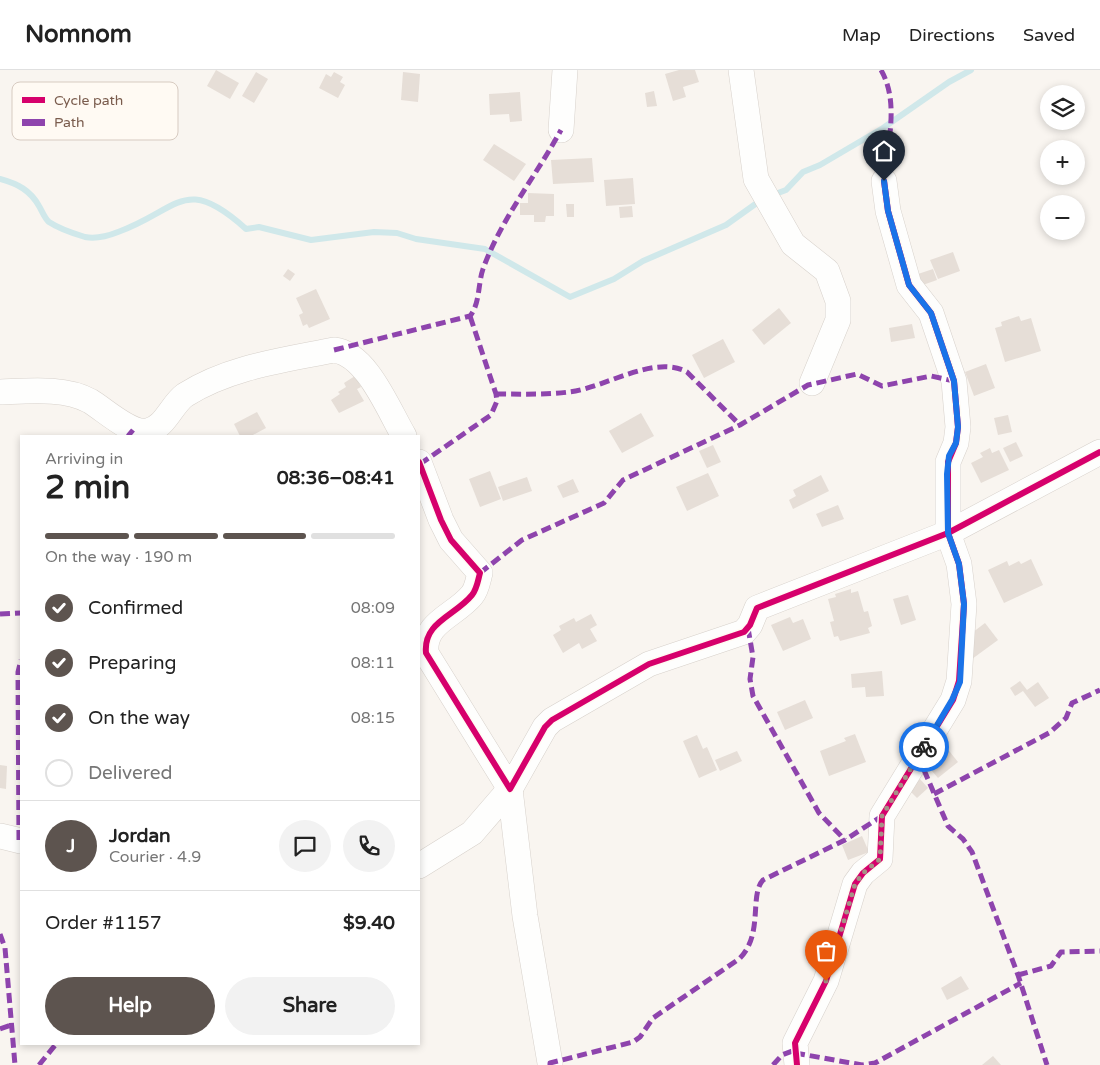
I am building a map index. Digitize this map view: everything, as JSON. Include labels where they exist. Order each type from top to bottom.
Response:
[{"type":"street","points":[[562,130],[565,70]]},
{"type":"street","points":[[741,70],[756,179],[793,244],[827,271],[838,301],[838,320],[812,383]]},
{"type":"street","points":[[797,1065],[796,1043],[826,981],[851,893],[863,873],[880,859],[882,816],[958,689],[964,604],[959,564],[948,533],[948,462],[956,443],[958,427],[954,381],[931,313],[909,285],[888,211],[884,181]]},
{"type":"street","points":[[0,392],[54,392],[77,395],[133,430],[146,431],[163,421],[183,396],[209,382],[248,368],[334,350],[345,351],[368,373],[403,435]]},
{"type":"street","points":[[420,865],[472,834],[510,789],[545,727],[552,720],[649,664],[744,632],[750,625],[757,608],[948,533],[1100,452]]},
{"type":"street","points":[[420,465],[440,520],[451,540],[480,573],[473,594],[430,630],[425,642],[426,653],[510,789],[525,916],[550,1063]]},
{"type":"street","points":[[0,836],[20,841]]},
{"type":"building","points":[[216,70],[239,83],[230,99],[207,86]]},
{"type":"building","points":[[679,70],[695,70],[699,82],[683,87],[686,97],[673,101],[665,74]]},
{"type":"building","points":[[256,72],[268,79],[254,103],[242,96]]},
{"type":"building","points":[[334,72],[343,77],[340,82],[345,85],[338,98],[319,88],[326,74],[331,77]]},
{"type":"building","points":[[403,72],[420,74],[418,102],[401,100]]},
{"type":"building","points":[[654,91],[657,106],[647,107],[645,93]]},
{"type":"building","points":[[520,92],[522,121],[510,122],[509,114],[490,115],[489,94]]},
{"type":"building","points":[[494,144],[526,164],[514,181],[483,160]]},
{"type":"building","points":[[592,158],[594,182],[553,184],[551,160]]},
{"type":"building","points":[[633,178],[635,204],[606,206],[604,180]]},
{"type":"building","points":[[528,193],[554,194],[554,216],[546,216],[545,222],[534,222],[534,215],[520,215],[520,203],[528,203]]},
{"type":"building","points":[[566,204],[574,204],[574,217],[567,217]]},
{"type":"building","points":[[632,206],[633,217],[620,218],[619,207]]},
{"type":"building","points":[[953,252],[960,271],[938,279],[930,260]]},
{"type":"building","points":[[288,269],[295,274],[290,281],[283,276]]},
{"type":"building","points":[[933,269],[937,280],[917,287],[912,276]]},
{"type":"building","points":[[316,289],[330,319],[309,328],[307,324],[303,326],[299,315],[303,313],[296,298]]},
{"type":"building","points":[[779,308],[791,323],[764,345],[752,330]]},
{"type":"building","points":[[1019,316],[1021,321],[1031,318],[1041,351],[1005,362],[995,328],[1002,326],[1001,322]]},
{"type":"building","points":[[912,324],[915,338],[891,342],[889,328]]},
{"type":"building","points":[[723,339],[735,362],[704,378],[692,355]]},
{"type":"building","points":[[986,364],[995,388],[974,396],[965,372]]},
{"type":"building","points":[[355,376],[361,387],[357,389],[364,401],[339,413],[331,400],[346,387],[344,383]]},
{"type":"building","points":[[257,412],[266,428],[253,435],[240,435],[234,424]]},
{"type":"building","points":[[641,413],[654,436],[622,453],[609,431]]},
{"type":"building","points":[[1008,415],[1012,432],[998,435],[994,418]]},
{"type":"building","points":[[1016,442],[1023,456],[1010,462],[1003,448]]},
{"type":"building","points":[[713,445],[721,462],[707,468],[699,451]]},
{"type":"building","points":[[990,448],[992,453],[999,450],[1009,470],[981,483],[971,463],[983,457],[980,453]]},
{"type":"building","points":[[490,471],[501,499],[480,507],[469,479]]},
{"type":"building","points":[[708,473],[719,496],[687,511],[676,487]]},
{"type":"building","points":[[821,475],[829,491],[793,509],[789,500],[796,496],[793,490]]},
{"type":"building","points":[[527,477],[532,491],[503,501],[498,487]]},
{"type":"building","points":[[573,479],[579,492],[563,498],[557,486]]},
{"type":"building","points":[[838,505],[844,519],[822,527],[816,514]]},
{"type":"building","points":[[1031,559],[1043,585],[1004,603],[988,570],[1007,561],[1009,566],[1019,561],[1021,564]]},
{"type":"building","points":[[851,589],[851,593],[858,591],[864,612],[868,611],[872,626],[868,628],[870,633],[840,641],[838,636],[834,637],[830,622],[834,621],[828,599],[836,597],[835,594]]},
{"type":"building","points":[[908,595],[916,620],[901,625],[893,599]]},
{"type":"building","points":[[591,614],[597,625],[590,629],[597,641],[582,649],[579,643],[563,653],[553,635],[561,630],[559,626],[574,618],[576,622]]},
{"type":"building","points":[[790,617],[793,623],[803,619],[811,639],[783,651],[771,625]]},
{"type":"building","points":[[985,623],[998,640],[972,659],[960,642]]},
{"type":"building","points":[[882,671],[884,696],[866,697],[865,687],[852,688],[851,674]]},
{"type":"building","points":[[1020,681],[1027,690],[1038,682],[1049,698],[1035,707],[1023,691],[1015,696],[1010,688]]},
{"type":"building","points":[[805,700],[813,718],[785,730],[777,712]]},
{"type":"building","points":[[855,734],[866,762],[829,776],[820,751],[846,741],[844,738]]},
{"type":"building","points":[[697,735],[703,749],[707,747],[717,770],[699,778],[683,741]]},
{"type":"building","points":[[946,747],[958,762],[938,778],[926,764]]},
{"type":"building","points":[[737,751],[742,761],[720,771],[715,760]]},
{"type":"building","points":[[0,765],[7,766],[6,789],[0,788]]},
{"type":"building","points":[[920,779],[928,788],[917,798],[909,790]]},
{"type":"building","points":[[862,836],[869,852],[848,860],[842,845]]},
{"type":"building","points":[[961,976],[969,989],[947,1000],[941,988]]},
{"type":"building","points":[[993,1056],[1001,1065],[982,1065]]},
{"type":"waterway","points":[[770,196],[786,190],[803,172],[820,165],[883,128],[949,82],[971,70]]},
{"type":"waterway","points":[[0,179],[18,186],[32,196],[49,222],[62,229],[89,238],[106,236],[138,223],[182,201],[194,200],[208,203],[225,212],[246,229],[259,227],[311,240],[374,232],[397,233],[416,239],[485,249],[570,297],[614,279],[643,261],[726,225],[761,200]]},
{"type":"marked path","points":[[881,70],[887,83],[891,110],[884,181]]},
{"type":"marked path","points":[[334,350],[470,316],[476,306],[481,275],[490,251],[509,215],[561,130]]},
{"type":"marked path","points":[[420,464],[491,415],[497,401],[470,316]]},
{"type":"marked path","points":[[496,394],[569,392],[598,385],[645,369],[674,368],[687,372],[740,425]]},
{"type":"marked path","points":[[480,573],[522,540],[604,503],[623,480],[740,425],[808,385],[857,374],[882,386],[931,376],[954,381]]},
{"type":"marked path","points":[[129,435],[133,430]]},
{"type":"marked path","points":[[0,614],[20,613]]},
{"type":"marked path","points":[[748,628],[753,657],[750,679],[753,696],[819,813],[845,840]]},
{"type":"marked path","points":[[19,840],[18,672],[20,664]]},
{"type":"marked path","points":[[934,794],[1049,733],[1066,718],[1072,703],[1100,690]]},
{"type":"marked path","points":[[918,756],[948,826],[963,839],[972,852],[1018,975],[1047,1065]]},
{"type":"marked path","points":[[550,1065],[550,1063],[633,1042],[640,1037],[653,1018],[739,959],[747,949],[754,927],[757,895],[763,880],[845,840],[882,816]]},
{"type":"marked path","points":[[0,934],[5,948],[15,1065]]},
{"type":"marked path","points":[[1018,975],[1051,966],[1061,952],[1100,951]]},
{"type":"marked path","points":[[795,1053],[862,1065],[875,1063],[1021,983]]},
{"type":"marked path","points":[[0,1029],[11,1025]]},
{"type":"marked path","points":[[39,1065],[55,1045]]},
{"type":"marked path","points":[[773,1065],[782,1055],[795,1050]]},
{"type":"cycle path","points":[[797,1065],[795,1043],[826,981],[855,884],[863,873],[880,859],[882,816],[953,700],[959,681],[964,604],[959,564],[948,533],[948,462],[956,443],[958,427],[954,381],[931,313],[909,285],[888,211],[884,181]]},
{"type":"cycle path","points":[[420,465],[441,520],[451,540],[480,573],[472,595],[442,620],[430,634],[426,642],[426,653],[510,789],[545,727],[552,720],[649,664],[744,632],[750,625],[757,608],[948,533],[1100,452]]},
{"type":"way so far","points":[[826,981],[851,893],[863,873],[880,859],[882,852],[880,822],[882,816],[924,747]]},
{"type":"route","points":[[884,181],[888,211],[909,285],[914,294],[931,313],[954,381],[958,427],[956,443],[949,456],[947,474],[948,533],[959,564],[964,604],[960,682],[952,700],[924,747]]}]
